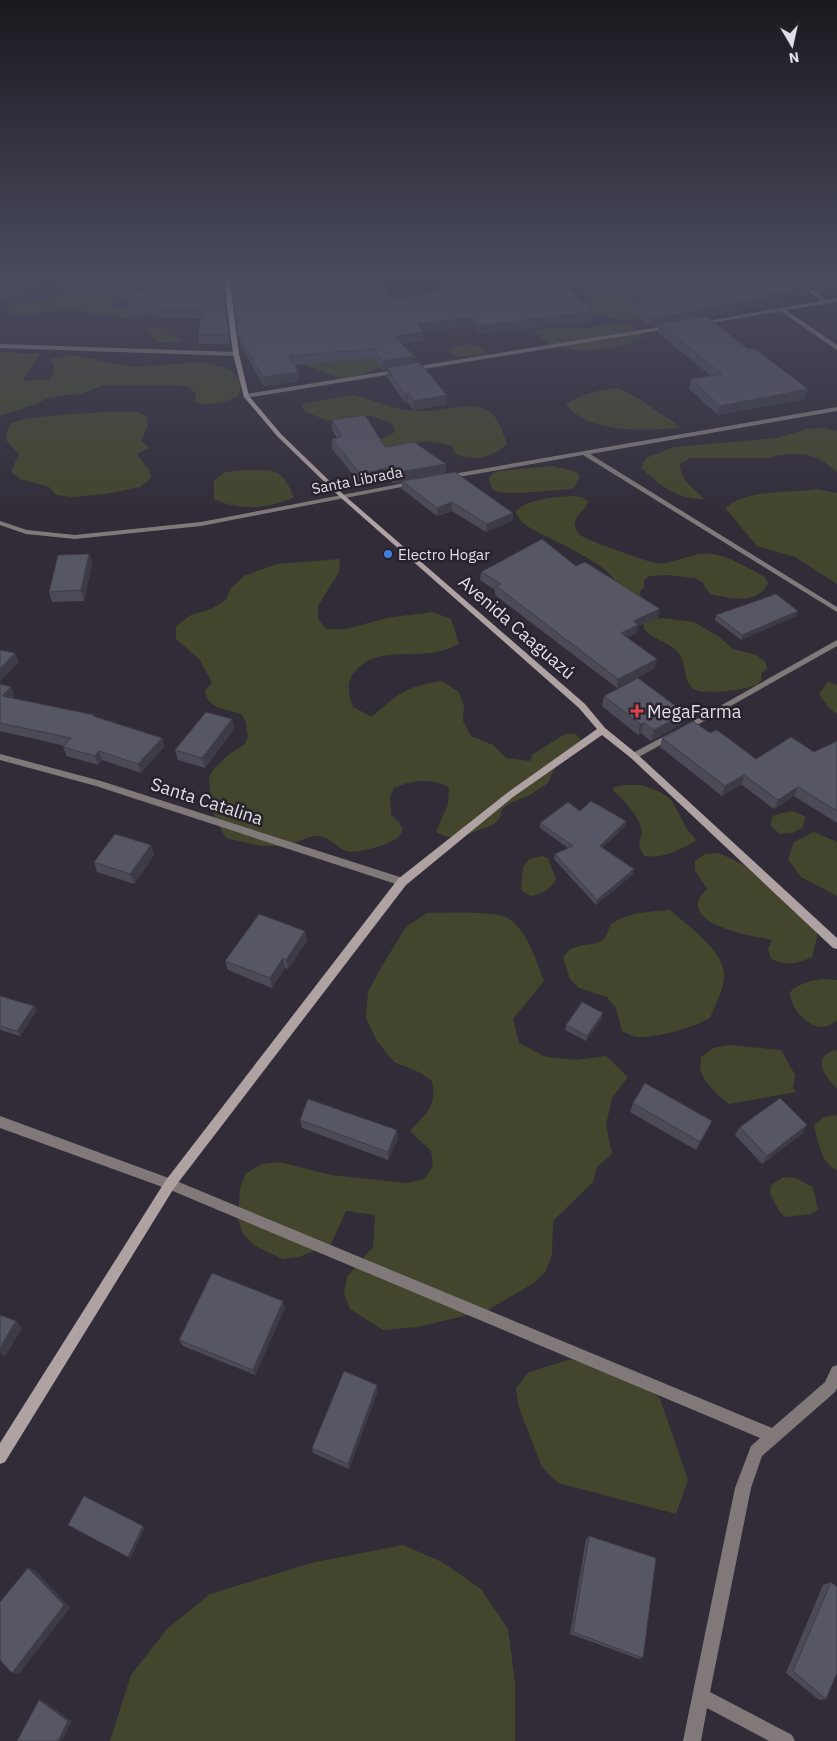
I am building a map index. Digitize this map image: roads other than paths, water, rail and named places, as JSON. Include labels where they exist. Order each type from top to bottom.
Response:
[{"type":"street","name":"Avenida Caaguazú","points":[[236,354],[246,396],[279,435],[342,496],[582,706],[602,730],[634,756],[837,945]]},
{"type":"street","points":[[246,396],[504,354]]},
{"type":"street","points":[[439,479],[837,409]]},
{"type":"street","points":[[584,453],[837,610]]},
{"type":"street","name":"Santa Librada","points":[[0,523],[26,532],[75,537],[201,524],[420,482]]},
{"type":"street","points":[[634,756],[837,643]]},
{"type":"street","points":[[0,1457],[170,1184],[402,882],[510,795],[602,730]]},
{"type":"street","name":"Santa Catalina","points":[[0,758],[98,783],[402,882]]},
{"type":"street","points":[[0,1122],[170,1184],[774,1436]]},
{"type":"street","points":[[692,1741],[743,1488],[756,1451],[830,1387],[837,1372]]},
{"type":"street","points":[[701,1696],[786,1741]]},
{"type":"place","name":"Electro Hogar","points":[[388,554]]},
{"type":"place","name":"MegaFarma","points":[[637,711]]}]
